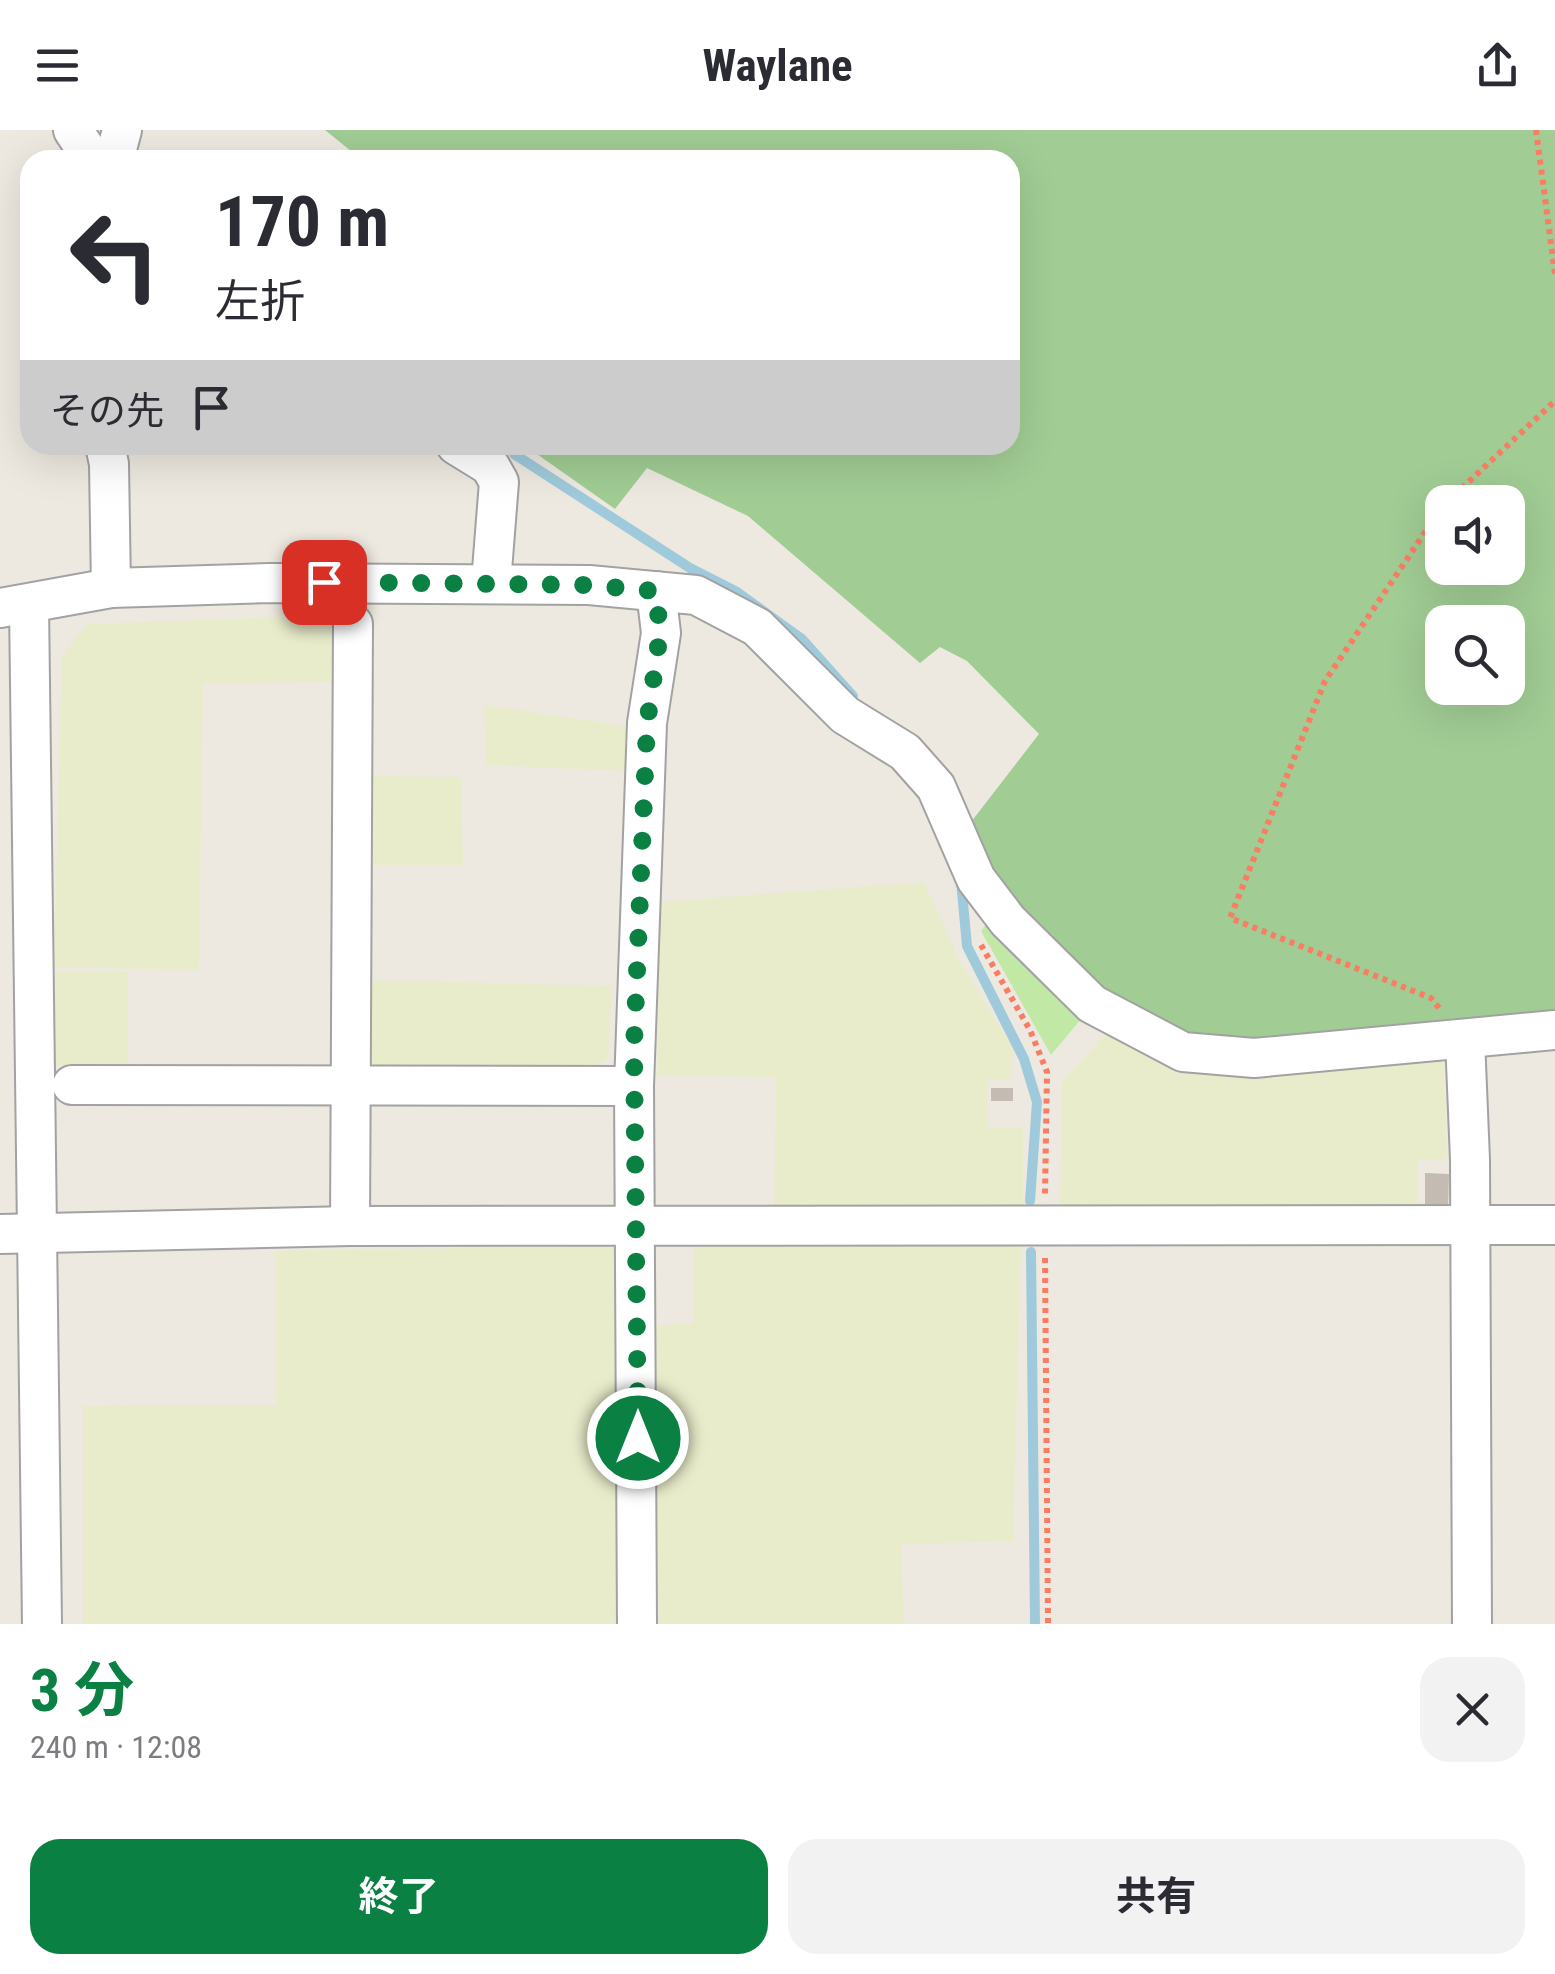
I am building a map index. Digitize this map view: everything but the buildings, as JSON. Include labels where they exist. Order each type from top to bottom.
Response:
[{"type":"street","points":[[107,455],[111,588]]},
{"type":"street","points":[[472,455],[490,466],[498,482],[491,583]]},
{"type":"street","points":[[42,1624],[39,1232],[15,607],[111,588],[491,583],[696,595],[757,626],[845,715],[905,752],[936,787],[976,879],[1008,921],[1092,1004],[1184,1052],[1254,1058],[1555,1030]]},
{"type":"street","points":[[637,1624],[634,1086],[647,724],[660,633],[656,591]]},
{"type":"street","points":[[350,1226],[352,624]]},
{"type":"street","points":[[1465,1039],[1472,1624]]},
{"type":"street","points":[[72,1085],[634,1086]]},
{"type":"street","points":[[0,1234],[350,1226],[1555,1224]]},
{"type":"path","points":[[1536,130],[1555,274]]},
{"type":"path","points":[[1466,485],[1555,402]]},
{"type":"path","points":[[1425,535],[1326,681],[1230,918],[1431,998],[1465,1039]]},
{"type":"green space","points":[[325,130],[1555,130],[1555,1010],[1244,1045],[1183,1036],[1097,1000],[961,835],[1039,734],[967,661],[940,647],[920,663],[748,516],[647,468],[615,509],[538,455],[1020,455],[1020,150],[350,150]]},
{"type":"green space","points":[[336,615],[337,682],[203,683],[199,970],[54,967],[62,656],[87,624]]},
{"type":"green space","points":[[484,705],[631,727],[628,771],[486,765]]},
{"type":"green space","points":[[373,776],[461,777],[463,865],[373,865]]},
{"type":"green space","points":[[924,882],[961,963],[1013,1049],[1011,1080],[987,1080],[988,1128],[1023,1128],[1023,1211],[774,1216],[776,1077],[658,1075],[659,902]]},
{"type":"green space","points":[[994,915],[1087,1012],[1051,1055],[981,931]]},
{"type":"green space","points":[[56,972],[128,972],[128,1065],[56,1065]]},
{"type":"green space","points":[[363,980],[612,986],[608,1058],[580,1074],[366,1070]]},
{"type":"green space","points":[[1108,1032],[1155,1059],[1213,1071],[1443,1050],[1447,1159],[1417,1159],[1418,1213],[1060,1216],[1062,1081]]},
{"type":"green space","points":[[693,1234],[1021,1239],[1013,1541],[901,1544],[904,1624],[659,1624],[655,1326],[693,1323]]},
{"type":"green space","points":[[616,1246],[620,1624],[83,1624],[83,1406],[276,1405],[276,1251]]},
{"type":"waterway","points":[[516,455],[690,568],[737,592],[802,639],[853,696]]},
{"type":"waterway","points":[[961,881],[967,946],[1024,1059],[1037,1102],[1030,1201]]},
{"type":"waterway","points":[[1031,1252],[1035,1624]]},
{"type":"route","points":[[324,582],[588,585],[656,591],[660,633],[647,724],[634,1046],[638,1438]]}]
